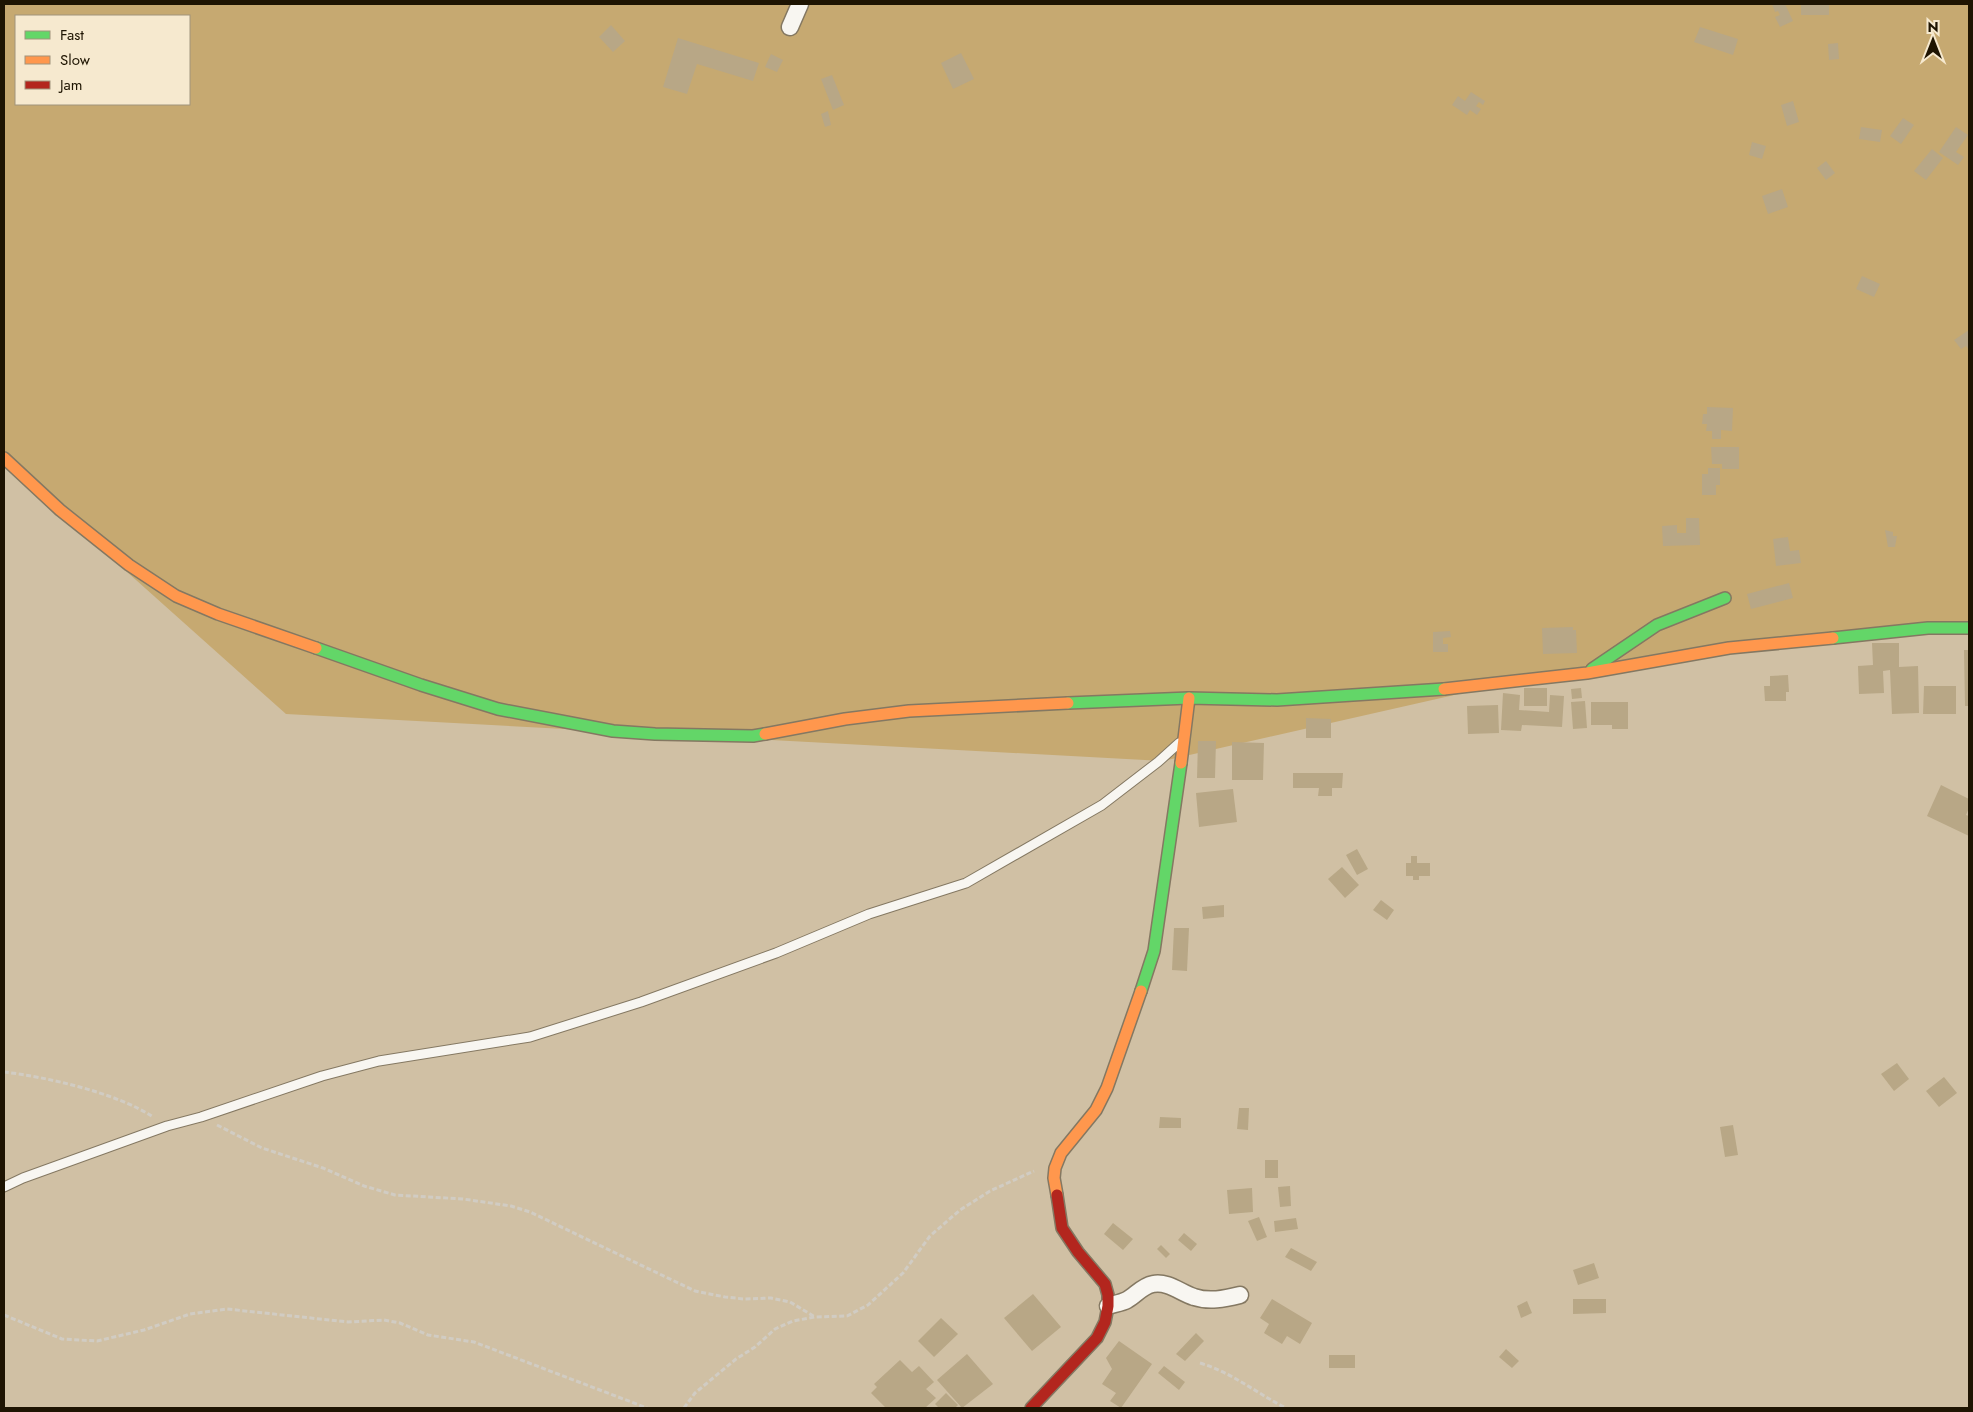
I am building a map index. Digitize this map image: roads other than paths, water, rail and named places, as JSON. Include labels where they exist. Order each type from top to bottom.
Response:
[{"type":"street","points":[[790,27],[800,4]]},
{"type":"street","points":[[4,458],[60,510],[129,565],[176,596],[218,614],[421,685],[498,709],[613,731],[753,736],[845,719],[909,711],[1189,698],[1277,700],[1405,692],[1508,683],[1587,673],[1729,648],[1928,628],[1968,627]]},
{"type":"street","points":[[1587,673],[1657,625],[1725,598]]},
{"type":"street","points":[[1031,1408],[1097,1338],[1105,1322],[1108,1295],[1105,1284],[1078,1252],[1062,1228],[1054,1178],[1060,1153],[1096,1110],[1107,1088],[1130,1027],[1154,950],[1165,883],[1189,698]]},
{"type":"street","points":[[1108,1306],[1127,1300],[1142,1288],[1154,1283],[1168,1285],[1193,1297],[1209,1300],[1227,1299],[1240,1294]]},
{"type":"lane","points":[[4,1187],[23,1178],[166,1126],[200,1117],[322,1076],[379,1061],[530,1037],[641,1002],[776,953],[869,914],[966,883],[1102,805],[1158,762],[1183,740]]}]
